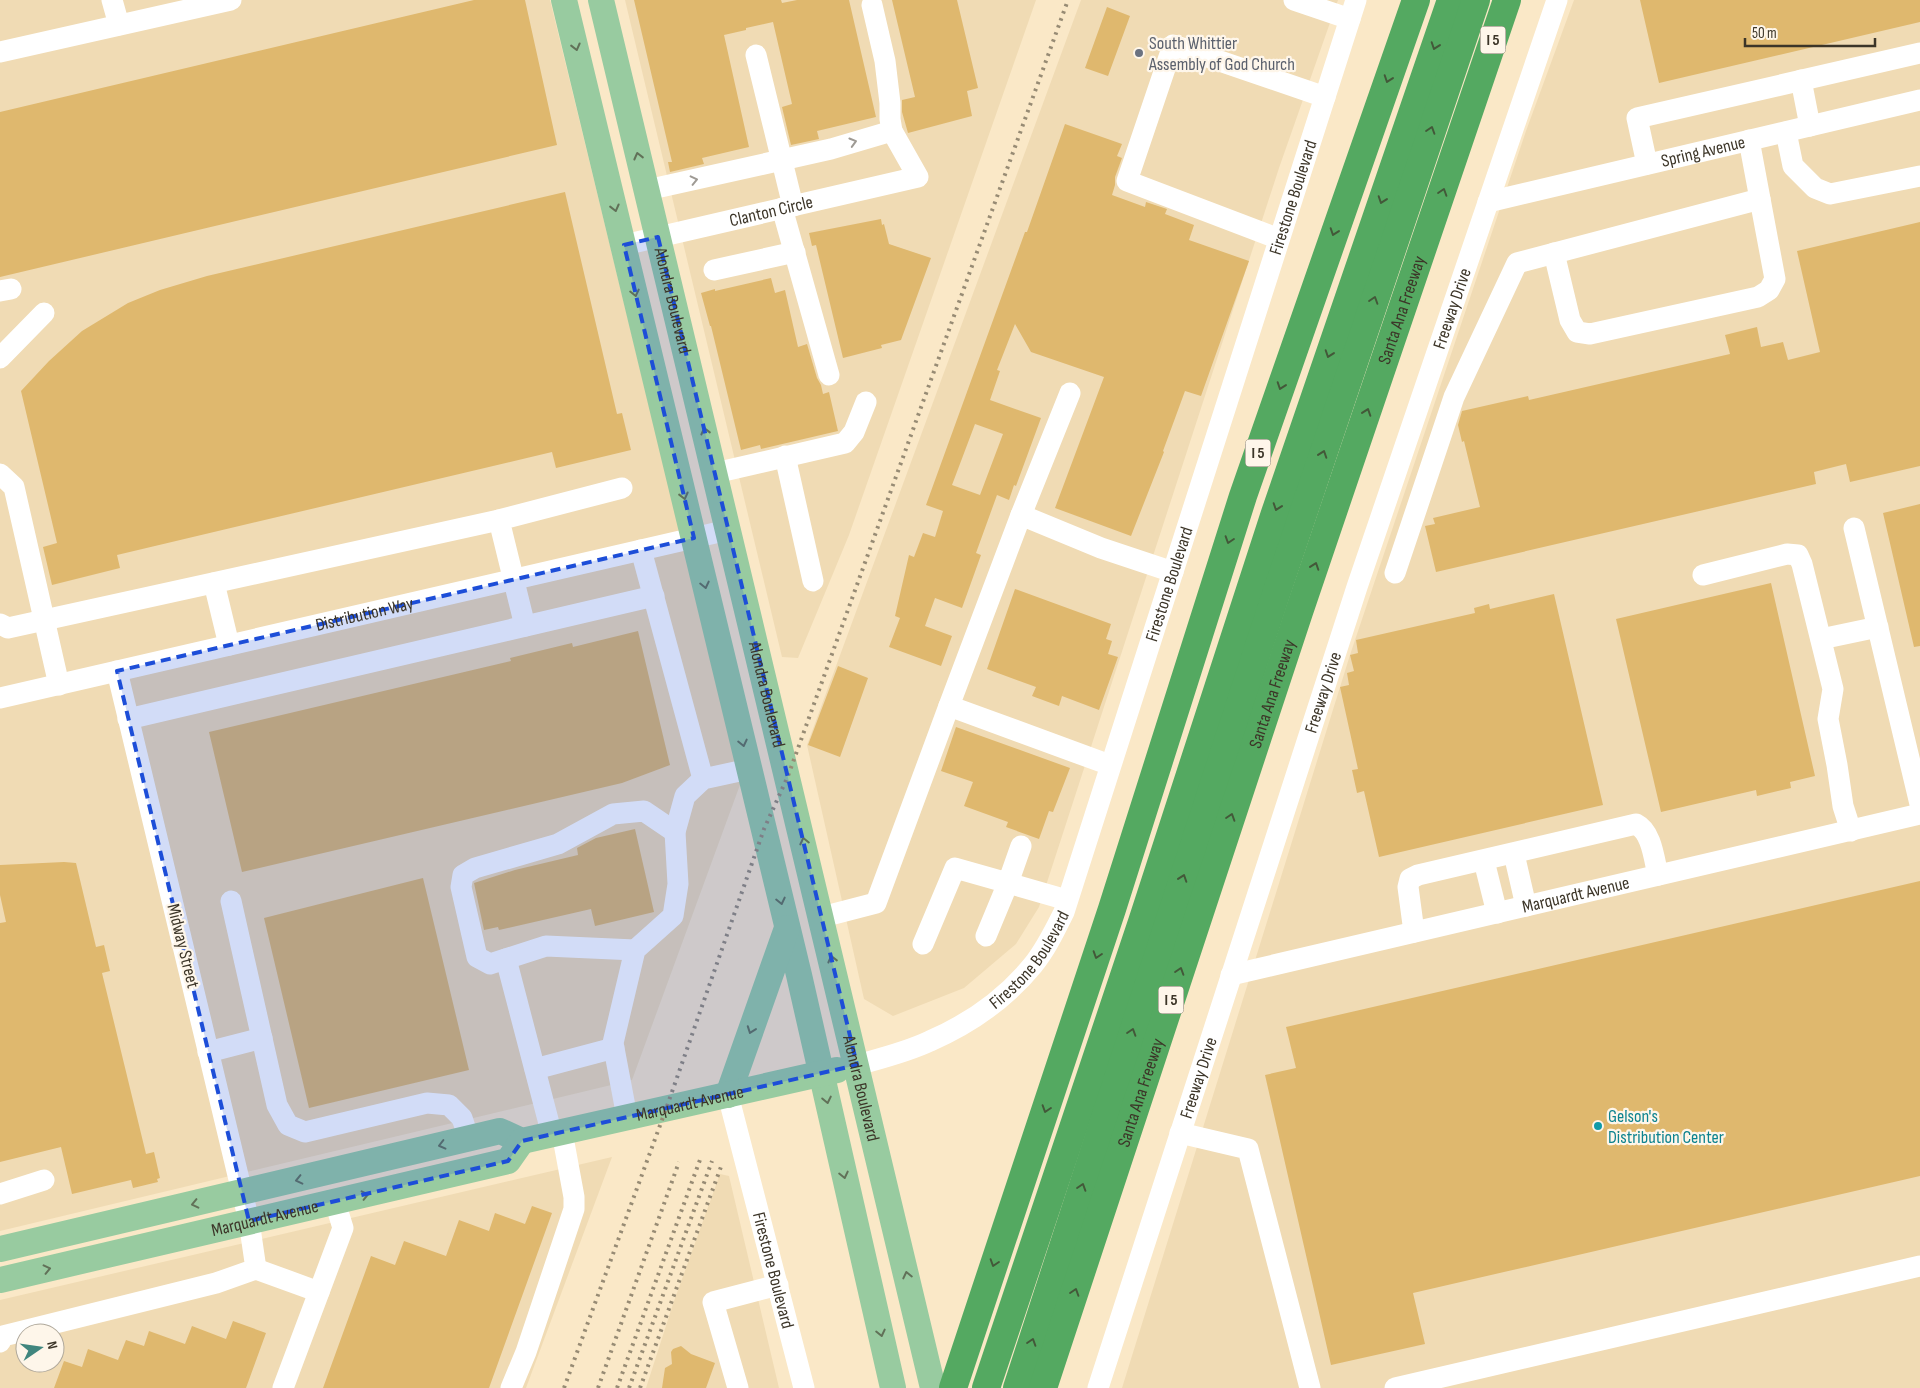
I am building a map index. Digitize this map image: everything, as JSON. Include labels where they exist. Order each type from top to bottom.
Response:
[{"type":"highway","name":"I 5","points":[[953,1388],[1112,909],[1243,496],[1416,0]]},
{"type":"highway","points":[[986,1388],[1142,922],[1274,516],[1451,0]]},
{"type":"highway","points":[[1017,1388],[1274,600],[1476,0]]},
{"type":"highway","name":"Santa Ana Freeway","points":[[1043,1388],[1299,612],[1507,0]]},
{"type":"highway","points":[[1480,80],[1513,0]]},
{"type":"main road","name":"Alondra Boulevard","points":[[564,0],[787,928],[893,1388]]},
{"type":"main road","name":"Alondra Boulevard","points":[[601,0],[822,917],[933,1388]]},
{"type":"main road","points":[[728,1095],[787,928]]},
{"type":"main road","name":"Marquardt Avenue","points":[[0,1249],[500,1131],[522,1141],[857,1065]]},
{"type":"main road","name":"Marquardt Avenue","points":[[0,1280],[508,1161],[522,1141]]},
{"type":"street","points":[[112,0],[119,25]]},
{"type":"street","points":[[0,52],[231,0]]},
{"type":"street","points":[[1294,0],[1353,10]]},
{"type":"street","name":"Freeway Drive","points":[[1098,1388],[1357,587],[1557,0]]},
{"type":"street","points":[[647,190],[830,149],[892,131],[885,61],[872,5]]},
{"type":"street","name":"Firestone Boulevard","points":[[857,1065],[930,1041],[962,1025],[1016,984],[1034,964],[1051,938],[1068,900],[1353,10]]},
{"type":"street","points":[[1279,239],[1127,181],[1173,45],[1325,97]]},
{"type":"street","points":[[1647,164],[1637,118],[1920,53]]},
{"type":"street","points":[[756,55],[782,160],[795,252],[829,375]]},
{"type":"street","points":[[1800,80],[1810,126]]},
{"type":"street","name":"Spring Avenue","points":[[1488,202],[1920,100]]},
{"type":"street","name":"Clanton Circle","points":[[624,245],[918,177],[892,131]]},
{"type":"street","points":[[1786,132],[1793,166],[1815,188],[1830,194],[1920,176]]},
{"type":"street","points":[[1554,253],[1570,320],[1577,332],[1590,334],[1758,297],[1769,290],[1775,279],[1749,140]]},
{"type":"street","points":[[1395,573],[1454,397],[1517,263],[1760,199]]},
{"type":"street","points":[[714,270],[795,252]]},
{"type":"street","points":[[0,358],[44,313]]},
{"type":"street","points":[[822,917],[876,903],[1021,515],[1070,393]]},
{"type":"street","points":[[715,473],[845,443],[854,432],[866,402]]},
{"type":"street","points":[[785,456],[813,581]]},
{"type":"street","points":[[0,474],[14,487],[59,685]]},
{"type":"street","points":[[0,624],[8,628],[45,620],[499,520],[622,488]]},
{"type":"street","points":[[1021,515],[1101,548],[1173,572]]},
{"type":"street","points":[[499,520],[525,626]]},
{"type":"street","points":[[1854,528],[1878,627],[1913,743],[1920,804]]},
{"type":"street","name":"Distribution Way","points":[[0,698],[728,530]]},
{"type":"street","points":[[641,550],[703,779]]},
{"type":"street","points":[[1703,575],[1787,554],[1798,555],[1802,564],[1833,689],[1828,719],[1843,806],[1851,830]]},
{"type":"street","points":[[214,583],[229,645]]},
{"type":"street","points":[[128,719],[654,596]]},
{"type":"street","points":[[1821,640],[1878,627]]},
{"type":"street","name":"Midway Street","points":[[117,671],[249,1222],[256,1269]]},
{"type":"street","points":[[949,706],[1110,765]]},
{"type":"street","points":[[627,1117],[613,1042],[635,950],[673,916],[678,884],[675,832],[685,796],[703,779],[749,768]]},
{"type":"street","points":[[635,950],[546,946],[490,964],[477,957],[461,887],[463,875],[475,868],[558,844],[613,814],[644,811],[675,832]]},
{"type":"street","name":"Marquardt Avenue","points":[[1231,975],[1920,814]]},
{"type":"street","points":[[1414,932],[1408,887],[1410,879],[1418,875],[1636,824],[1642,827],[1646,834],[1658,875]]},
{"type":"street","points":[[986,936],[1021,846]]},
{"type":"street","points":[[1514,854],[1526,906]]},
{"type":"street","points":[[1484,861],[1497,913]]},
{"type":"street","points":[[923,944],[955,868],[1068,900]]},
{"type":"street","points":[[231,901],[277,1105],[288,1125],[305,1132],[427,1103],[449,1105],[462,1118],[469,1139]]},
{"type":"street","points":[[506,959],[535,1069],[557,1133],[574,1197],[574,1209],[526,1352],[511,1388]]},
{"type":"street","points":[[208,1052],[262,1038]]},
{"type":"street","points":[[535,1069],[614,1048]]},
{"type":"street","name":"Firestone Boulevard","points":[[728,1095],[804,1388]]},
{"type":"street","points":[[1180,1133],[1248,1149],[1310,1388]]},
{"type":"street","points":[[0,1194],[44,1180]]},
{"type":"street","points":[[284,1388],[343,1228],[336,1202]]},
{"type":"street","points":[[1395,1388],[1920,1266]]},
{"type":"street","points":[[0,1342],[2,1336],[216,1284],[256,1269],[319,1292]]},
{"type":"street","points":[[738,1388],[712,1302],[778,1285]]},
{"type":"highlighted area","points":[[658,237],[857,1065],[522,1141],[508,1161],[249,1221],[117,671],[694,538],[624,245]]},
{"type":"shaded area","points":[[0,0],[550,0],[741,782],[632,1080],[0,1231]]},
{"type":"shaded area","points":[[625,0],[1036,0],[849,535],[798,658],[782,657]]},
{"type":"shaded area","points":[[1081,0],[1338,0],[1279,168],[1039,907],[1016,944],[964,988],[893,1016],[864,999],[807,745]]},
{"type":"shaded area","points":[[1574,0],[1920,0],[1920,1388],[1122,1388],[1350,655],[1526,131]]},
{"type":"shaded area","points":[[612,1157],[526,1388],[0,1388],[0,1300]]},
{"type":"shaded area","points":[[720,1174],[729,1176],[779,1388],[646,1388],[673,1304]]},
{"type":"building","points":[[474,0],[525,0],[557,145],[0,277],[0,112]]},
{"type":"building","points":[[634,0],[781,0],[782,3],[797,0],[849,0],[876,117],[817,131],[819,139],[791,145],[782,107],[792,104],[773,22],[746,28],[746,30],[724,35],[749,147],[702,158],[704,164],[670,172],[668,162],[672,162]]},
{"type":"building","points":[[892,0],[957,0],[978,88],[967,91],[972,116],[908,133],[902,112],[902,100],[915,97]]},
{"type":"building","points":[[1640,0],[1920,0],[1920,22],[1659,83]]},
{"type":"building","points":[[1107,7],[1130,16],[1108,76],[1085,68]]},
{"type":"building","points":[[1065,124],[1122,144],[1117,156],[1122,158],[1115,177],[1112,195],[1145,207],[1146,202],[1167,209],[1165,214],[1194,225],[1189,240],[1249,261],[1201,396],[1185,391],[1164,452],[1131,536],[1055,508],[1104,377],[1031,352],[1015,324],[997,370],[1000,371],[990,400],[1041,418],[1009,500],[997,495],[976,553],[981,555],[962,608],[935,598],[925,626],[952,636],[941,666],[889,647],[900,618],[895,616],[909,555],[914,557],[923,533],[935,537],[943,511],[926,505],[1025,232],[1027,232]],"holes":[[[975,424],[1003,434],[980,495],[952,485]]]},
{"type":"building","points":[[565,192],[617,414],[622,413],[631,450],[556,468],[552,452],[117,555],[120,568],[52,585],[43,547],[57,543],[21,391],[49,361],[82,331],[128,303],[160,290],[207,276]]},
{"type":"building","points":[[881,219],[889,244],[931,258],[901,340],[881,345],[882,348],[843,358],[816,245],[812,246],[809,233]]},
{"type":"building","points":[[1920,222],[1920,466],[1850,482],[1846,464],[1814,472],[1816,484],[1436,572],[1425,526],[1435,524],[1433,518],[1480,507],[1464,441],[1462,442],[1458,425],[1462,411],[1528,396],[1529,400],[1730,354],[1725,335],[1757,327],[1761,347],[1783,342],[1788,360],[1820,352],[1797,251]]},
{"type":"building","points":[[771,278],[775,293],[785,290],[798,347],[807,344],[823,394],[829,392],[838,431],[761,449],[760,445],[741,450],[711,326],[701,293]]},
{"type":"building","points":[[1920,504],[1920,646],[1914,647],[1883,513]]},
{"type":"building","points":[[1771,583],[1815,776],[1790,782],[1791,788],[1757,796],[1756,790],[1661,812],[1616,619]]},
{"type":"building","points":[[1015,589],[1111,624],[1106,639],[1112,641],[1108,654],[1118,657],[1099,710],[1062,696],[1059,706],[1032,696],[1036,687],[987,669]]},
{"type":"building","points":[[1554,594],[1603,805],[1379,857],[1364,791],[1357,793],[1352,770],[1358,769],[1340,687],[1349,685],[1347,673],[1354,671],[1350,655],[1358,653],[1356,640],[1475,613],[1474,608],[1489,604],[1490,609]]},
{"type":"building","points":[[638,631],[670,765],[622,783],[242,872],[209,732],[511,661],[510,658],[572,643],[573,647]]},
{"type":"building","points":[[838,666],[868,678],[840,757],[808,745]]},
{"type":"building","points":[[956,727],[1070,768],[1053,812],[1049,811],[1039,839],[1006,827],[1008,822],[964,806],[973,782],[941,771]]},
{"type":"building","points":[[635,829],[654,912],[595,926],[591,909],[499,930],[498,927],[484,930],[474,883],[515,870],[578,855],[577,848],[596,838]]},
{"type":"building","points":[[76,863],[96,947],[104,945],[110,971],[102,973],[146,1154],[154,1152],[160,1178],[157,1179],[158,1182],[133,1188],[131,1180],[72,1194],[61,1147],[0,1162],[0,923],[6,922],[0,895],[0,865]]},
{"type":"building","points":[[423,878],[469,1070],[309,1108],[264,918]]},
{"type":"building","name":"Gelson's Distribution Center","points":[[1920,881],[1920,1176],[1413,1293],[1425,1344],[1331,1365],[1265,1075],[1296,1068],[1286,1027]]},
{"type":"building","points":[[532,1206],[552,1213],[489,1388],[323,1388],[371,1256],[395,1265],[404,1241],[446,1256],[459,1220],[489,1231],[495,1213],[525,1224]]},
{"type":"building","points":[[233,1321],[266,1333],[246,1388],[54,1388],[60,1373],[65,1373],[65,1361],[82,1367],[88,1349],[118,1360],[126,1340],[144,1346],[149,1331],[185,1344],[192,1326],[226,1339]]},
{"type":"building","points":[[681,1346],[691,1354],[715,1363],[706,1388],[662,1388],[665,1368],[672,1364],[671,1352],[673,1349]]},
{"type":"railway","points":[[564,1388],[666,1109],[764,829],[788,776],[1068,0]]},
{"type":"railway","points":[[617,1388],[701,1157]]},
{"type":"railway","points":[[629,1388],[712,1161]]},
{"type":"railway","points":[[598,1388],[679,1162]]},
{"type":"railway","points":[[640,1388],[722,1164]]},
{"type":"place","name":"South Whittier Assembly of God Church","points":[[1139,53]]},
{"type":"place","name":"Gelson's Distribution Center","points":[[1598,1126]]}]
